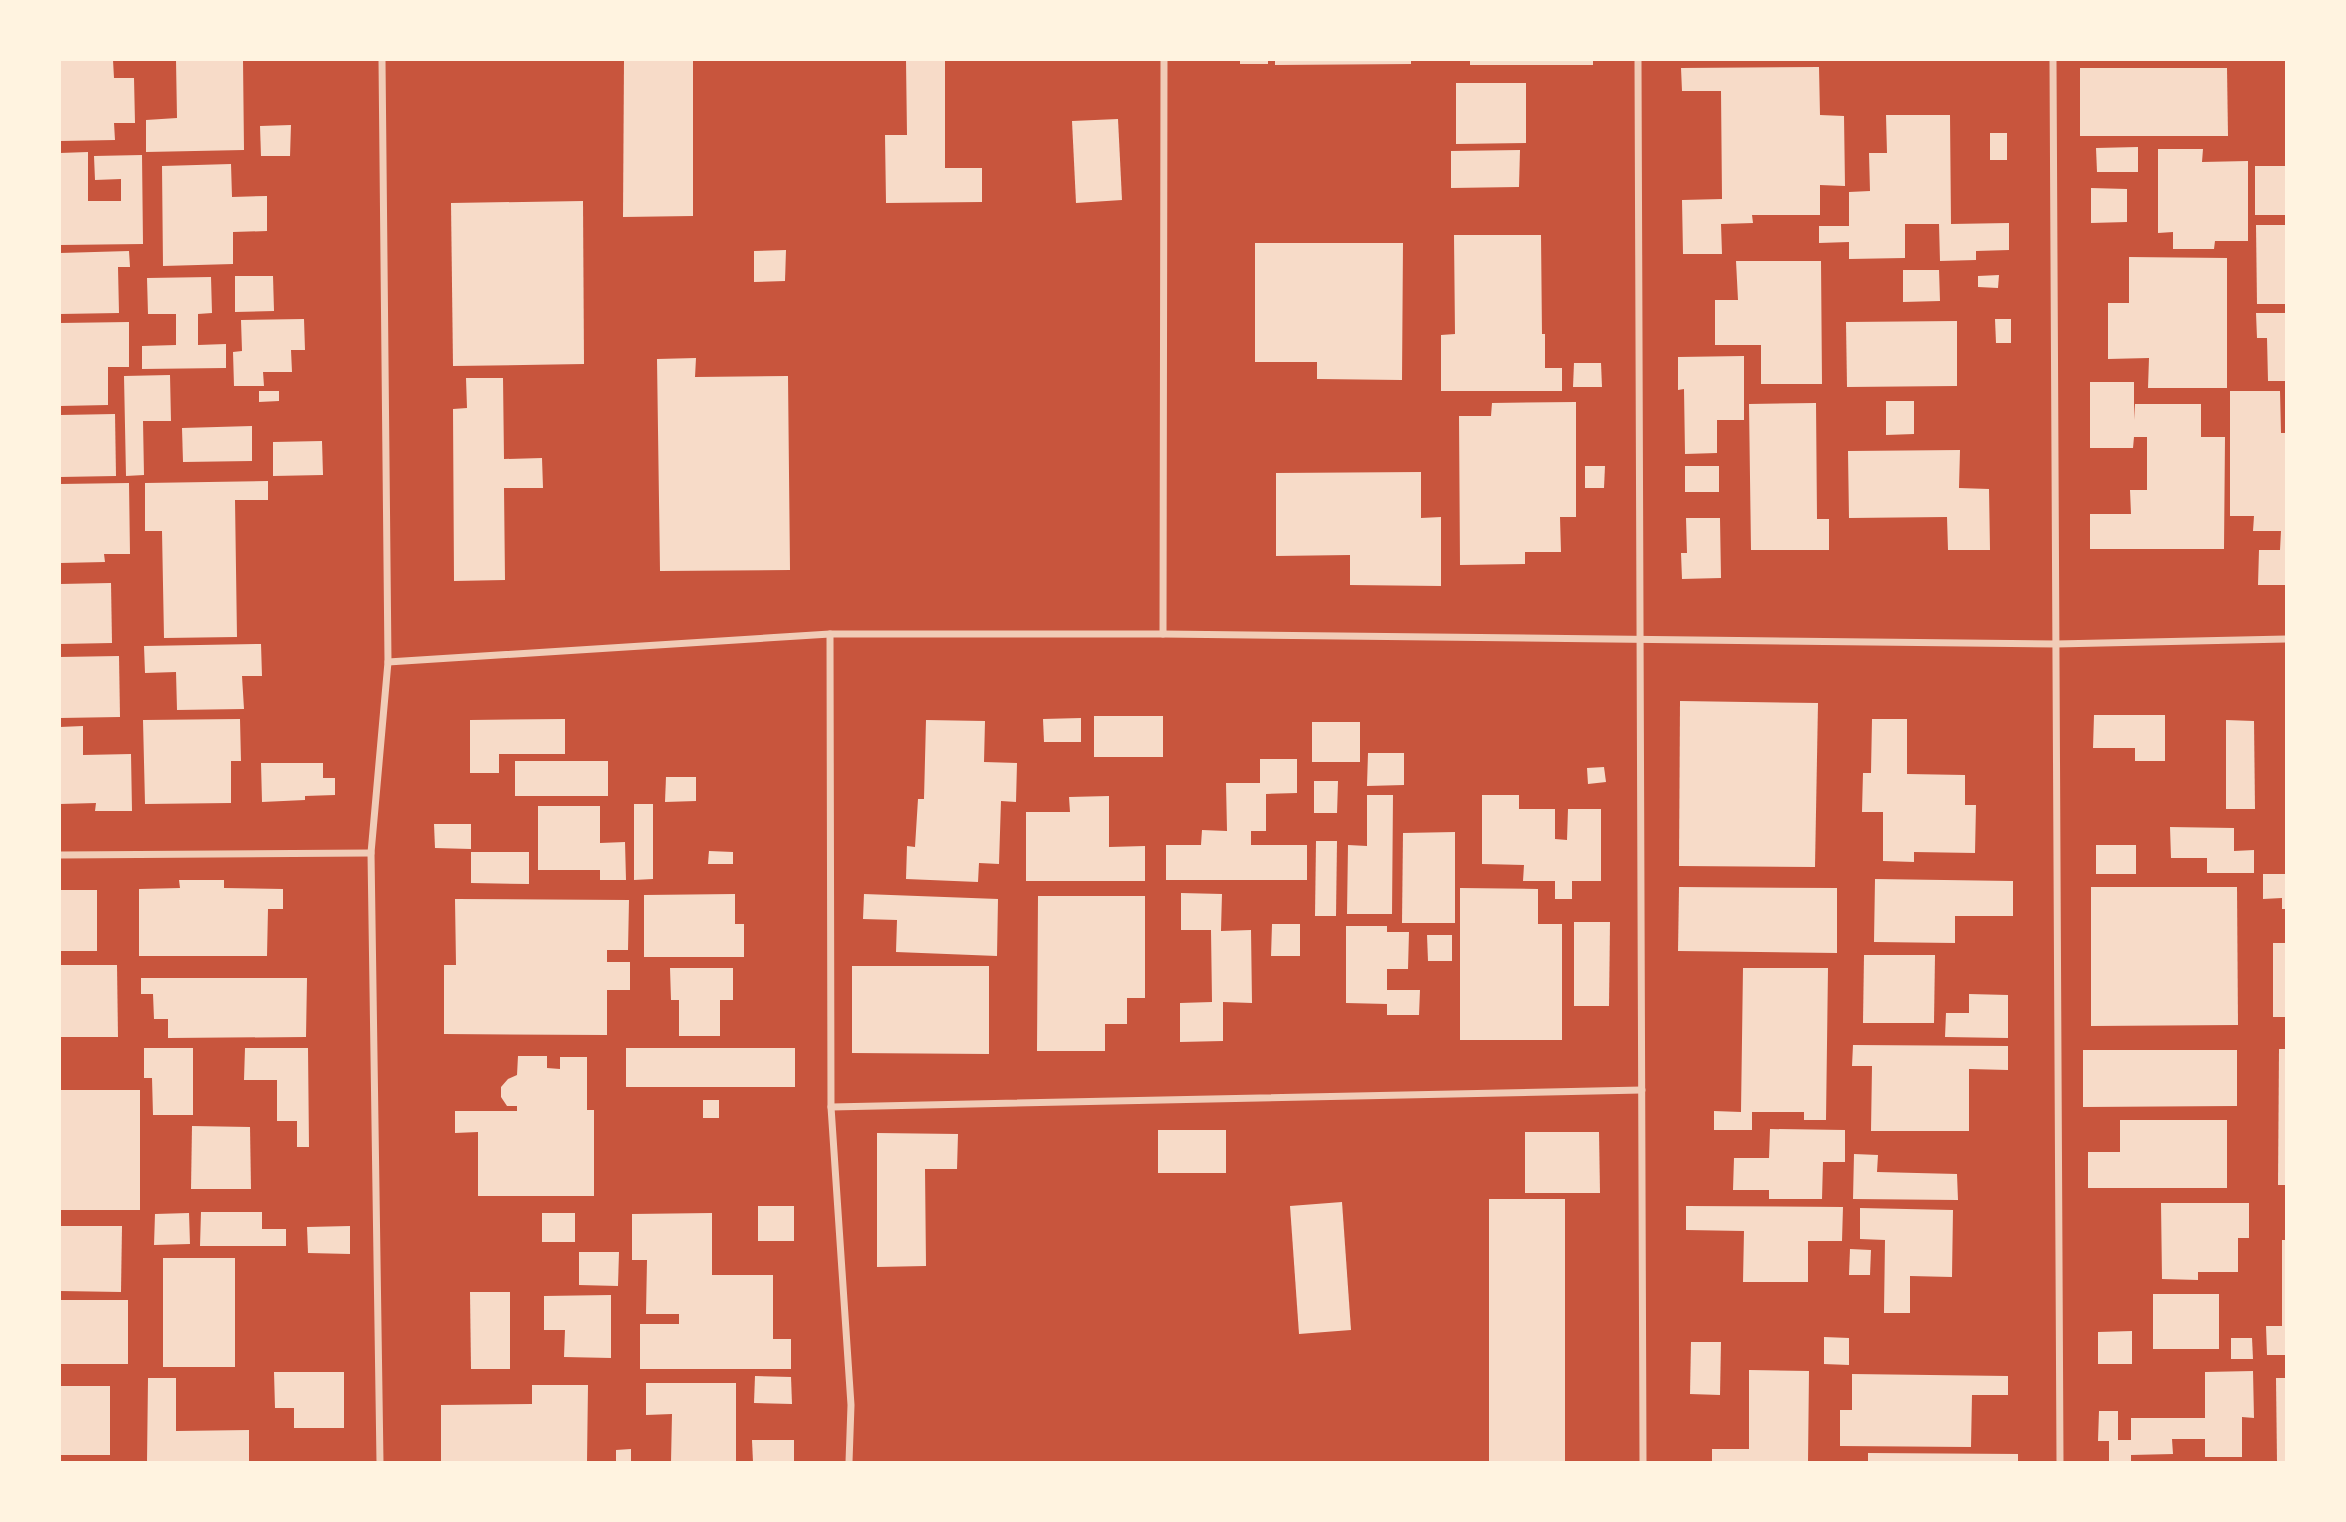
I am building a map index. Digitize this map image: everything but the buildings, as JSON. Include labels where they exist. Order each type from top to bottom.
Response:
[{"type":"street","points":[[380,1462],[371,852],[388,662],[382,60]]},
{"type":"street","points":[[1163,634],[1164,60]]},
{"type":"street","points":[[1638,60],[1643,1462]]},
{"type":"street","points":[[2053,60],[2060,1462]]},
{"type":"street","points":[[388,662],[830,635],[1163,634],[2056,644],[2287,639]]},
{"type":"street","points":[[830,635],[831,1107],[851,1405],[849,1462]]},
{"type":"street","points":[[60,855],[371,852]]},
{"type":"street","points":[[831,1107],[1642,1090]]}]
